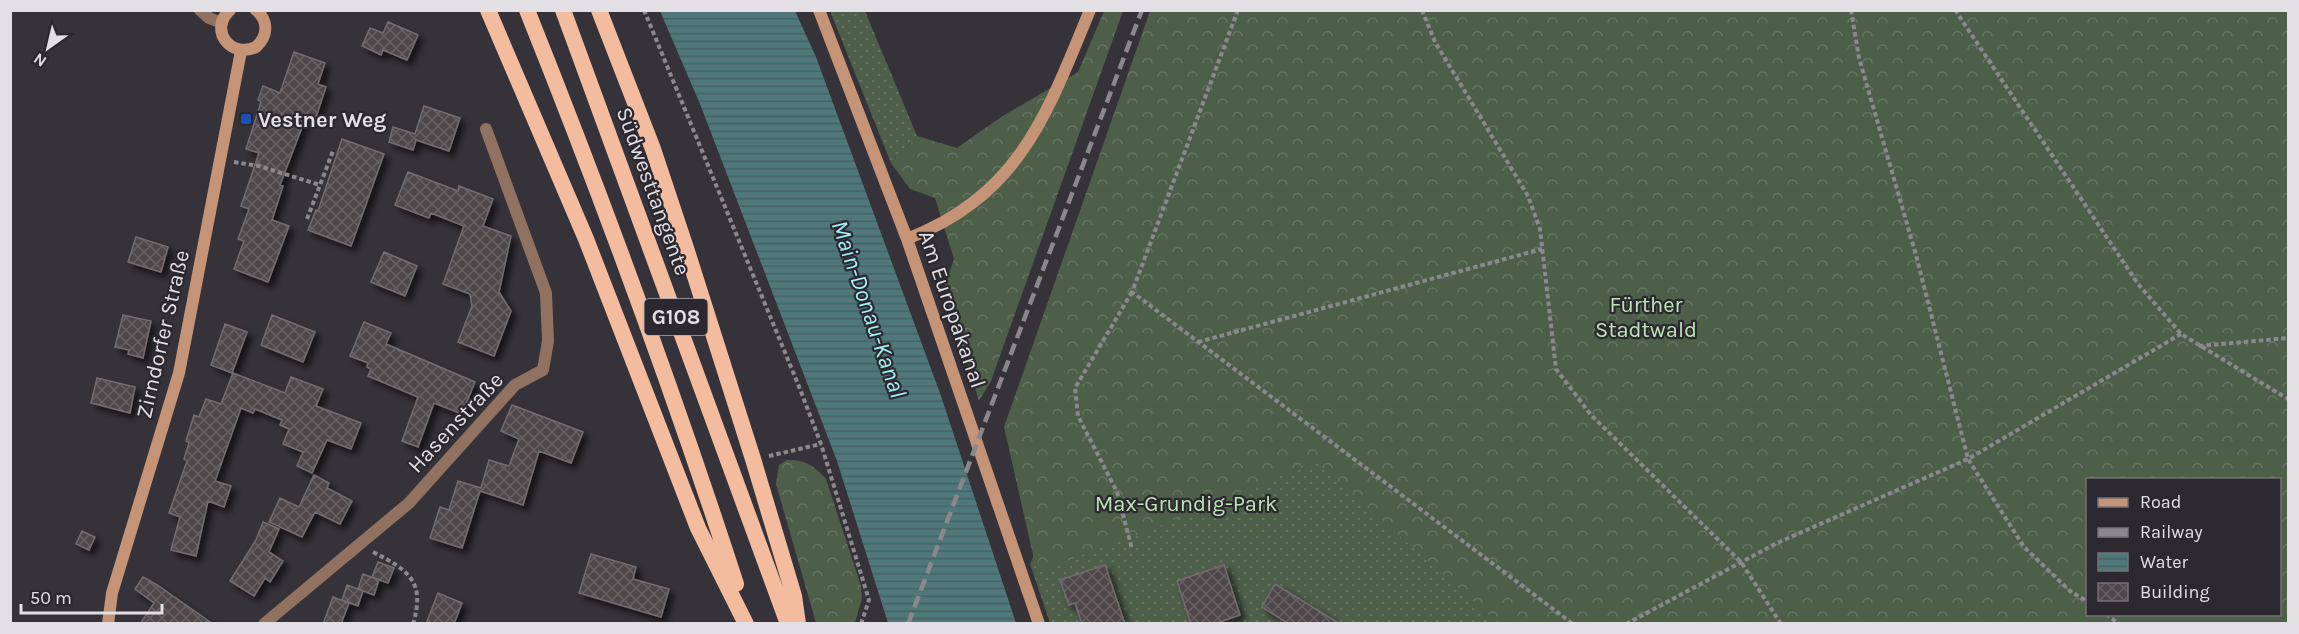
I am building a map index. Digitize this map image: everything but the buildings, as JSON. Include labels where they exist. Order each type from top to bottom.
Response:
[{"type":"highway","points":[[488,10],[586,239],[698,528],[748,624]]},
{"type":"highway","name":"G108","points":[[527,10],[591,169],[678,406],[748,624]]},
{"type":"highway","name":"Südwesttangente","points":[[563,10],[788,624]]},
{"type":"highway","points":[[599,10],[653,148],[753,459],[794,596],[798,624]]},
{"type":"main road","points":[[230,10],[222,23],[223,40],[241,51],[249,51],[262,42],[266,27],[262,14]]},
{"type":"main road","name":"Am Europakanal","points":[[819,10],[907,239],[1039,624]]},
{"type":"main road","points":[[907,239],[959,214],[1001,179],[1027,146],[1048,109],[1090,10]]},
{"type":"main road","name":"Zirndorfer Straße","points":[[108,624],[112,593],[179,373],[241,51]]},
{"type":"street","points":[[200,10],[209,18],[222,23]]},
{"type":"street","name":"Hasenstraße","points":[[264,624],[409,503],[515,385],[543,370],[548,341],[546,293],[486,129]]},
{"type":"path","points":[[644,10],[821,444],[869,600],[861,624]]},
{"type":"path","points":[[1132,549],[1117,492],[1078,416],[1076,388],[1132,292],[1238,10]]},
{"type":"path","points":[[1422,10],[1435,42],[1528,196],[1540,229],[1556,369],[1591,415],[1741,562],[1781,624]]},
{"type":"path","points":[[1851,10],[1859,58],[1916,255],[1968,459],[2024,547],[2070,591],[2086,601]]},
{"type":"path","points":[[1955,10],[2138,284],[2181,334],[2289,399]]},
{"type":"path","points":[[307,219],[333,151]]},
{"type":"path","points":[[220,160],[259,166],[320,185]]},
{"type":"path","points":[[1197,342],[1542,249]]},
{"type":"path","points":[[1132,292],[1573,624]]},
{"type":"path","points":[[1626,624],[1777,543],[1968,459],[2181,334]]},
{"type":"path","points":[[2198,346],[2289,338]]},
{"type":"path","points":[[753,459],[821,444]]},
{"type":"path","points":[[359,545],[401,566],[417,586],[417,611],[413,624]]},
{"type":"green space","points":[[830,11],[865,11],[917,136],[891,163]]},
{"type":"green space","points":[[1104,11],[1123,11],[991,381],[979,401],[944,289],[954,259],[935,198],[910,189],[891,163],[917,136],[957,148],[1001,117],[1078,72]]},
{"type":"green space","name":"Fürther Stadtwald","points":[[1150,11],[2288,11],[2288,623],[1498,623],[1316,462],[1140,534],[1037,572],[1004,427]]},
{"type":"green space","name":"Max-Grundig-Park","points":[[1140,306],[1509,623],[1050,623],[1030,564]]},
{"type":"green space","points":[[787,460],[809,464],[826,479],[861,586],[862,598],[855,623],[816,623],[776,484],[779,465]]},
{"type":"water","name":"Main-Donau-Kanal","points":[[660,11],[795,11],[816,57],[941,396],[1016,623],[888,623],[837,461],[700,104]]},
{"type":"railway","points":[[908,624],[1142,10]]},
{"type":"place","name":"Vestner Weg","points":[[246,119]]}]
